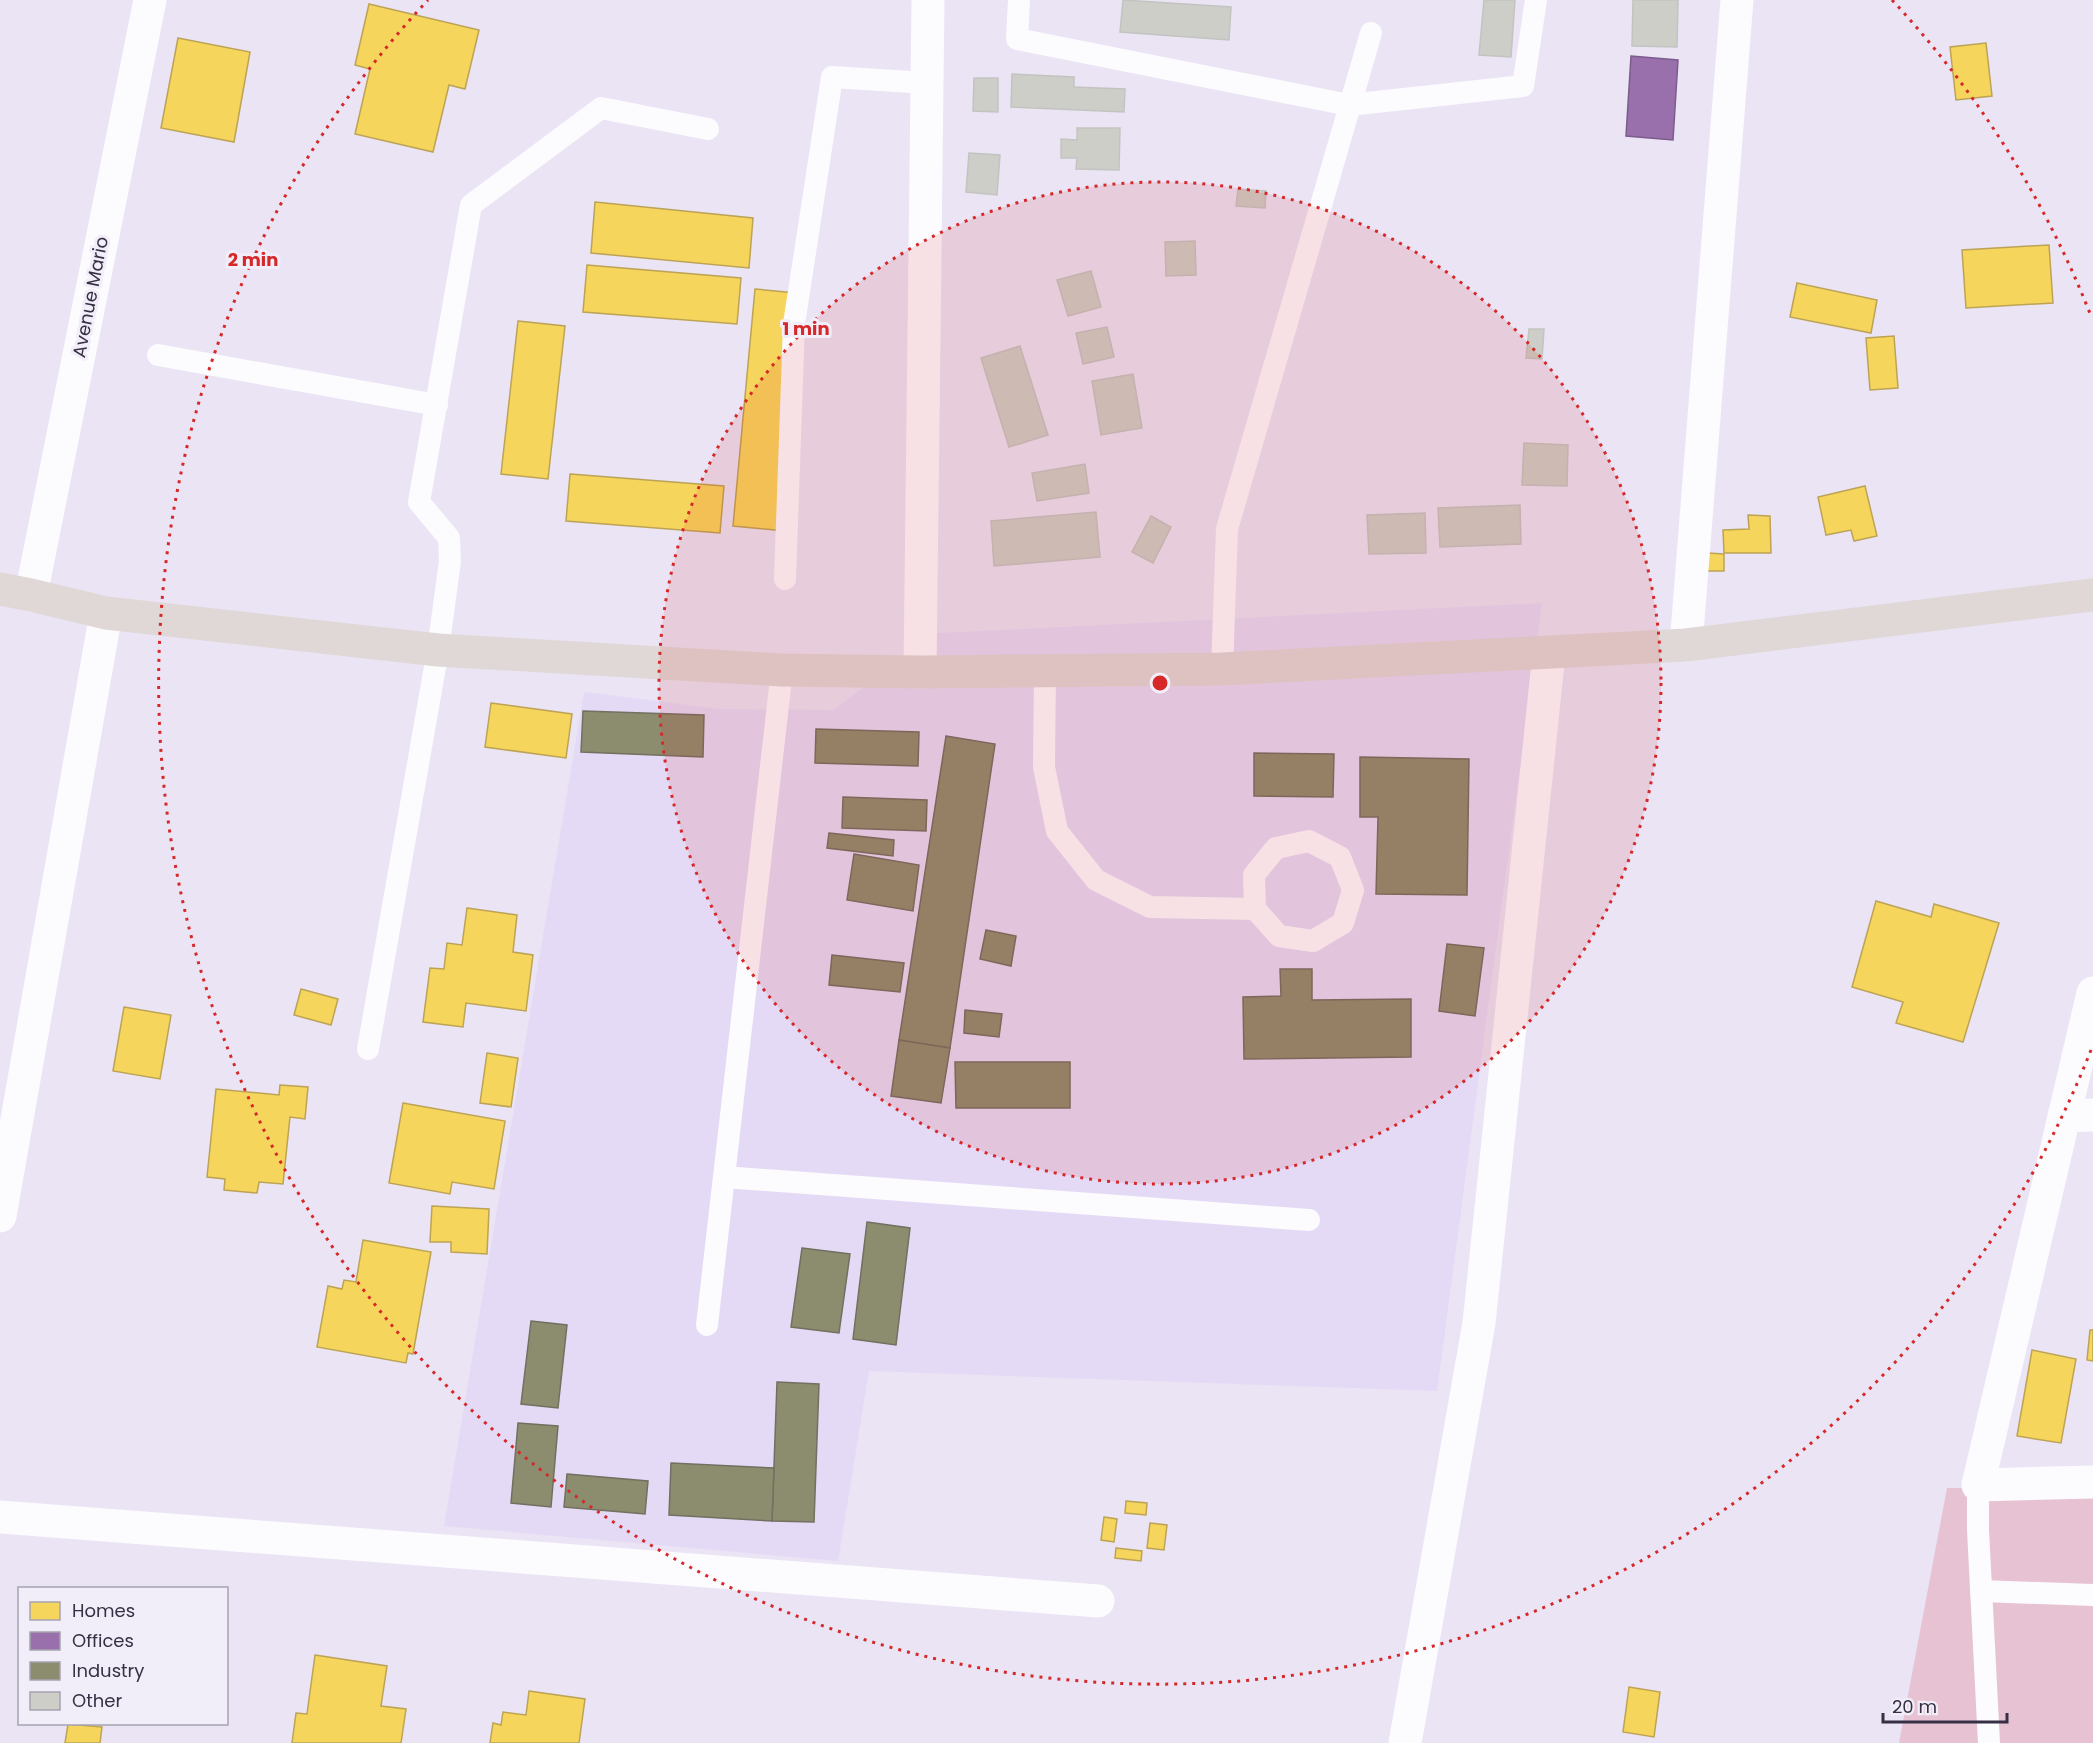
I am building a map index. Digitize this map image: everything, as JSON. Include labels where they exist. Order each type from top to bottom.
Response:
[{"type":"highway","points":[[15,592],[106,614],[438,650],[782,670],[920,672],[1222,669],[1686,645],[2093,595]]},
{"type":"street","name":"Avenue Mario","points":[[15,592],[150,0]]},
{"type":"street","points":[[920,672],[928,0]]},
{"type":"street","points":[[1686,645],[1737,0]]},
{"type":"street","points":[[0,1216],[106,614]]},
{"type":"street","points":[[1405,1743],[1479,1323],[1549,653]]},
{"type":"street","points":[[2093,993],[2079,1115],[1978,1485],[2093,1482]]},
{"type":"street","points":[[0,1517],[1098,1601]]},
{"type":"lane","points":[[1019,0],[1017,39],[1349,105],[1523,86],[1536,0]]},
{"type":"lane","points":[[1222,669],[1227,529],[1371,33]]},
{"type":"lane","points":[[785,579],[794,324],[832,77],[927,83]]},
{"type":"lane","points":[[368,1049],[438,650],[450,561],[449,538],[420,502],[471,205],[601,108],[708,129]]},
{"type":"lane","points":[[158,356],[436,405]]},
{"type":"lane","points":[[707,1325],[782,670]]},
{"type":"lane","points":[[1045,670],[1044,767],[1057,831],[1096,880],[1150,907],[1255,909],[1278,936],[1313,940],[1342,923],[1353,890],[1340,857],[1309,841],[1276,848],[1254,875],[1255,909]]},
{"type":"lane","points":[[724,1177],[1309,1220]]},
{"type":"lane","points":[[1978,1485],[1989,1743]]},
{"type":"lane","points":[[1981,1591],[2093,1595]]},
{"type":"shaded area","points":[[1542,603],[1437,1391],[869,1371],[838,1561],[444,1526],[584,692],[720,709],[833,710],[938,633]]},
{"type":"shaded area","points":[[1947,1488],[2093,1489],[2093,1743],[1899,1743]]},
{"type":"building: Homes","points":[[369,4],[479,30],[465,89],[449,85],[433,152],[355,134],[370,69],[355,65]]},
{"type":"building: Homes","points":[[178,38],[250,52],[234,142],[161,128]]},
{"type":"building: Homes","points":[[1986,43],[1992,96],[1956,100],[1950,47]]},
{"type":"building: Homes","points":[[595,202],[753,218],[749,268],[591,253]]},
{"type":"building: Homes","points":[[2049,245],[2053,303],[1966,308],[1962,250]]},
{"type":"building: Homes","points":[[587,265],[741,278],[737,324],[583,312]]},
{"type":"building: Homes","points":[[1797,283],[1877,300],[1871,333],[1790,317]]},
{"type":"building: Homes","points":[[755,289],[807,294],[785,531],[733,526]]},
{"type":"building: Homes","points":[[518,321],[565,326],[548,479],[501,474]]},
{"type":"building: Homes","points":[[1894,336],[1898,388],[1870,390],[1866,338]]},
{"type":"building: Homes","points":[[570,474],[724,486],[720,533],[566,521]]},
{"type":"building: Homes","points":[[1865,486],[1877,536],[1854,541],[1851,530],[1826,535],[1818,497]]},
{"type":"building: Homes","points":[[1748,515],[1770,516],[1771,553],[1724,553],[1723,530],[1749,529]]},
{"type":"building: Homes","points":[[1707,553],[1724,554],[1724,571],[1707,571]]},
{"type":"building: Homes","points":[[491,703],[572,714],[566,758],[485,747]]},
{"type":"building: Homes","points":[[1876,901],[1931,917],[1934,904],[1999,923],[1963,1042],[1896,1023],[1903,1002],[1852,987]]},
{"type":"building: Homes","points":[[467,908],[517,915],[513,952],[533,955],[526,1011],[466,1003],[463,1027],[423,1022],[430,968],[444,969],[447,943],[462,945]]},
{"type":"building: Homes","points":[[301,989],[338,999],[331,1025],[294,1015]]},
{"type":"building: Homes","points":[[124,1007],[171,1015],[160,1079],[113,1071]]},
{"type":"building: Homes","points":[[487,1053],[518,1058],[511,1107],[480,1103]]},
{"type":"building: Homes","points":[[280,1085],[308,1087],[305,1119],[290,1117],[283,1184],[259,1182],[257,1193],[224,1190],[225,1179],[207,1177],[216,1089],[279,1095]]},
{"type":"building: Homes","points":[[403,1103],[505,1121],[494,1189],[452,1182],[450,1194],[389,1183]]},
{"type":"building: Homes","points":[[432,1206],[489,1209],[487,1254],[451,1252],[451,1242],[430,1242]]},
{"type":"building: Homes","points":[[363,1240],[431,1252],[413,1354],[408,1353],[406,1363],[317,1347],[328,1286],[342,1289],[344,1280],[356,1282]]},
{"type":"building: Homes","points":[[2090,1330],[2093,1330],[2093,1361],[2087,1360]]},
{"type":"building: Homes","points":[[2032,1350],[2076,1359],[2061,1443],[2017,1436]]},
{"type":"building: Homes","points":[[1126,1501],[1147,1503],[1146,1515],[1125,1513]]},
{"type":"building: Homes","points":[[1104,1517],[1117,1519],[1114,1542],[1101,1540]]},
{"type":"building: Homes","points":[[1150,1523],[1167,1525],[1164,1550],[1147,1548]]},
{"type":"building: Homes","points":[[1116,1548],[1142,1551],[1141,1561],[1115,1558]]},
{"type":"building: Homes","points":[[315,1655],[387,1666],[381,1706],[406,1709],[401,1743],[292,1743],[296,1713],[307,1714]]},
{"type":"building: Homes","points":[[1629,1687],[1660,1692],[1654,1737],[1623,1732]]},
{"type":"building: Homes","points":[[529,1691],[585,1699],[579,1743],[490,1743],[493,1723],[501,1725],[503,1712],[526,1715]]},
{"type":"building: Homes","points":[[68,1725],[102,1727],[100,1743],[65,1743]]},
{"type":"building: Offices","points":[[1631,56],[1678,60],[1673,140],[1626,136]]},
{"type":"building: Industry","points":[[583,711],[704,715],[703,757],[581,752]]},
{"type":"building: Industry","points":[[816,729],[919,732],[918,766],[815,763]]},
{"type":"building: Industry","points":[[946,736],[995,744],[950,1048],[899,1040]]},
{"type":"building: Industry","points":[[1254,753],[1334,754],[1333,797],[1254,796]]},
{"type":"building: Industry","points":[[1360,757],[1469,759],[1467,895],[1376,894],[1378,817],[1360,817]]},
{"type":"building: Industry","points":[[843,797],[927,800],[926,831],[842,828]]},
{"type":"building: Industry","points":[[829,833],[894,840],[893,856],[827,848]]},
{"type":"building: Industry","points":[[854,854],[919,865],[913,911],[847,900]]},
{"type":"building: Industry","points":[[986,930],[1016,936],[1011,966],[980,959]]},
{"type":"building: Industry","points":[[1447,944],[1484,948],[1475,1016],[1439,1011]]},
{"type":"building: Industry","points":[[832,955],[904,963],[900,992],[829,985]]},
{"type":"building: Industry","points":[[1280,969],[1312,969],[1312,1000],[1411,999],[1411,1057],[1244,1059],[1243,997],[1281,996]]},
{"type":"building: Industry","points":[[965,1010],[1002,1014],[999,1037],[964,1033]]},
{"type":"building: Industry","points":[[899,1040],[950,1048],[941,1103],[891,1096]]},
{"type":"building: Industry","points":[[955,1062],[1070,1062],[1070,1108],[956,1108]]},
{"type":"building: Industry","points":[[867,1222],[910,1228],[896,1345],[853,1339]]},
{"type":"building: Industry","points":[[802,1248],[850,1254],[839,1333],[791,1327]]},
{"type":"building: Industry","points":[[531,1321],[567,1325],[558,1408],[521,1404]]},
{"type":"building: Industry","points":[[777,1382],[819,1384],[814,1522],[772,1521]]},
{"type":"building: Industry","points":[[518,1423],[558,1426],[551,1507],[511,1503]]},
{"type":"building: Industry","points":[[671,1463],[774,1468],[772,1521],[669,1515]]},
{"type":"building: Industry","points":[[567,1474],[648,1481],[645,1514],[564,1507]]},
{"type":"building: Other","points":[[1123,0],[1231,7],[1229,40],[1120,32]]},
{"type":"building: Other","points":[[1484,0],[1515,0],[1511,57],[1479,55]]},
{"type":"building: Other","points":[[1633,0],[1678,0],[1677,47],[1632,46]]},
{"type":"building: Other","points":[[1012,74],[1074,77],[1074,87],[1125,89],[1124,112],[1011,107]]},
{"type":"building: Other","points":[[974,78],[998,78],[998,112],[973,111]]},
{"type":"building: Other","points":[[1077,128],[1120,128],[1119,170],[1076,169],[1077,158],[1061,158],[1061,139],[1077,140]]},
{"type":"building: Other","points":[[969,153],[1000,155],[997,195],[966,192]]},
{"type":"building: Other","points":[[1238,189],[1266,191],[1265,208],[1236,206]]},
{"type":"building: Other","points":[[1195,241],[1196,275],[1166,276],[1165,242]]},
{"type":"building: Other","points":[[1091,271],[1101,307],[1068,316],[1057,280]]},
{"type":"building: Other","points":[[1107,327],[1114,357],[1083,364],[1076,333]]},
{"type":"building: Other","points":[[1529,329],[1544,329],[1542,359],[1526,358]]},
{"type":"building: Other","points":[[1020,346],[1048,435],[1009,447],[981,358]]},
{"type":"building: Other","points":[[1133,374],[1142,428],[1101,435],[1092,381]]},
{"type":"building: Other","points":[[1524,443],[1568,445],[1567,486],[1522,485]]},
{"type":"building: Other","points":[[1085,464],[1089,493],[1037,501],[1032,473]]},
{"type":"building: Other","points":[[1520,505],[1521,544],[1440,547],[1438,508]]},
{"type":"building: Other","points":[[1096,512],[1100,557],[994,566],[991,521]]},
{"type":"building: Other","points":[[1425,513],[1426,553],[1369,554],[1367,515]]},
{"type":"building: Other","points":[[1151,516],[1171,527],[1153,563],[1132,552]]}]
